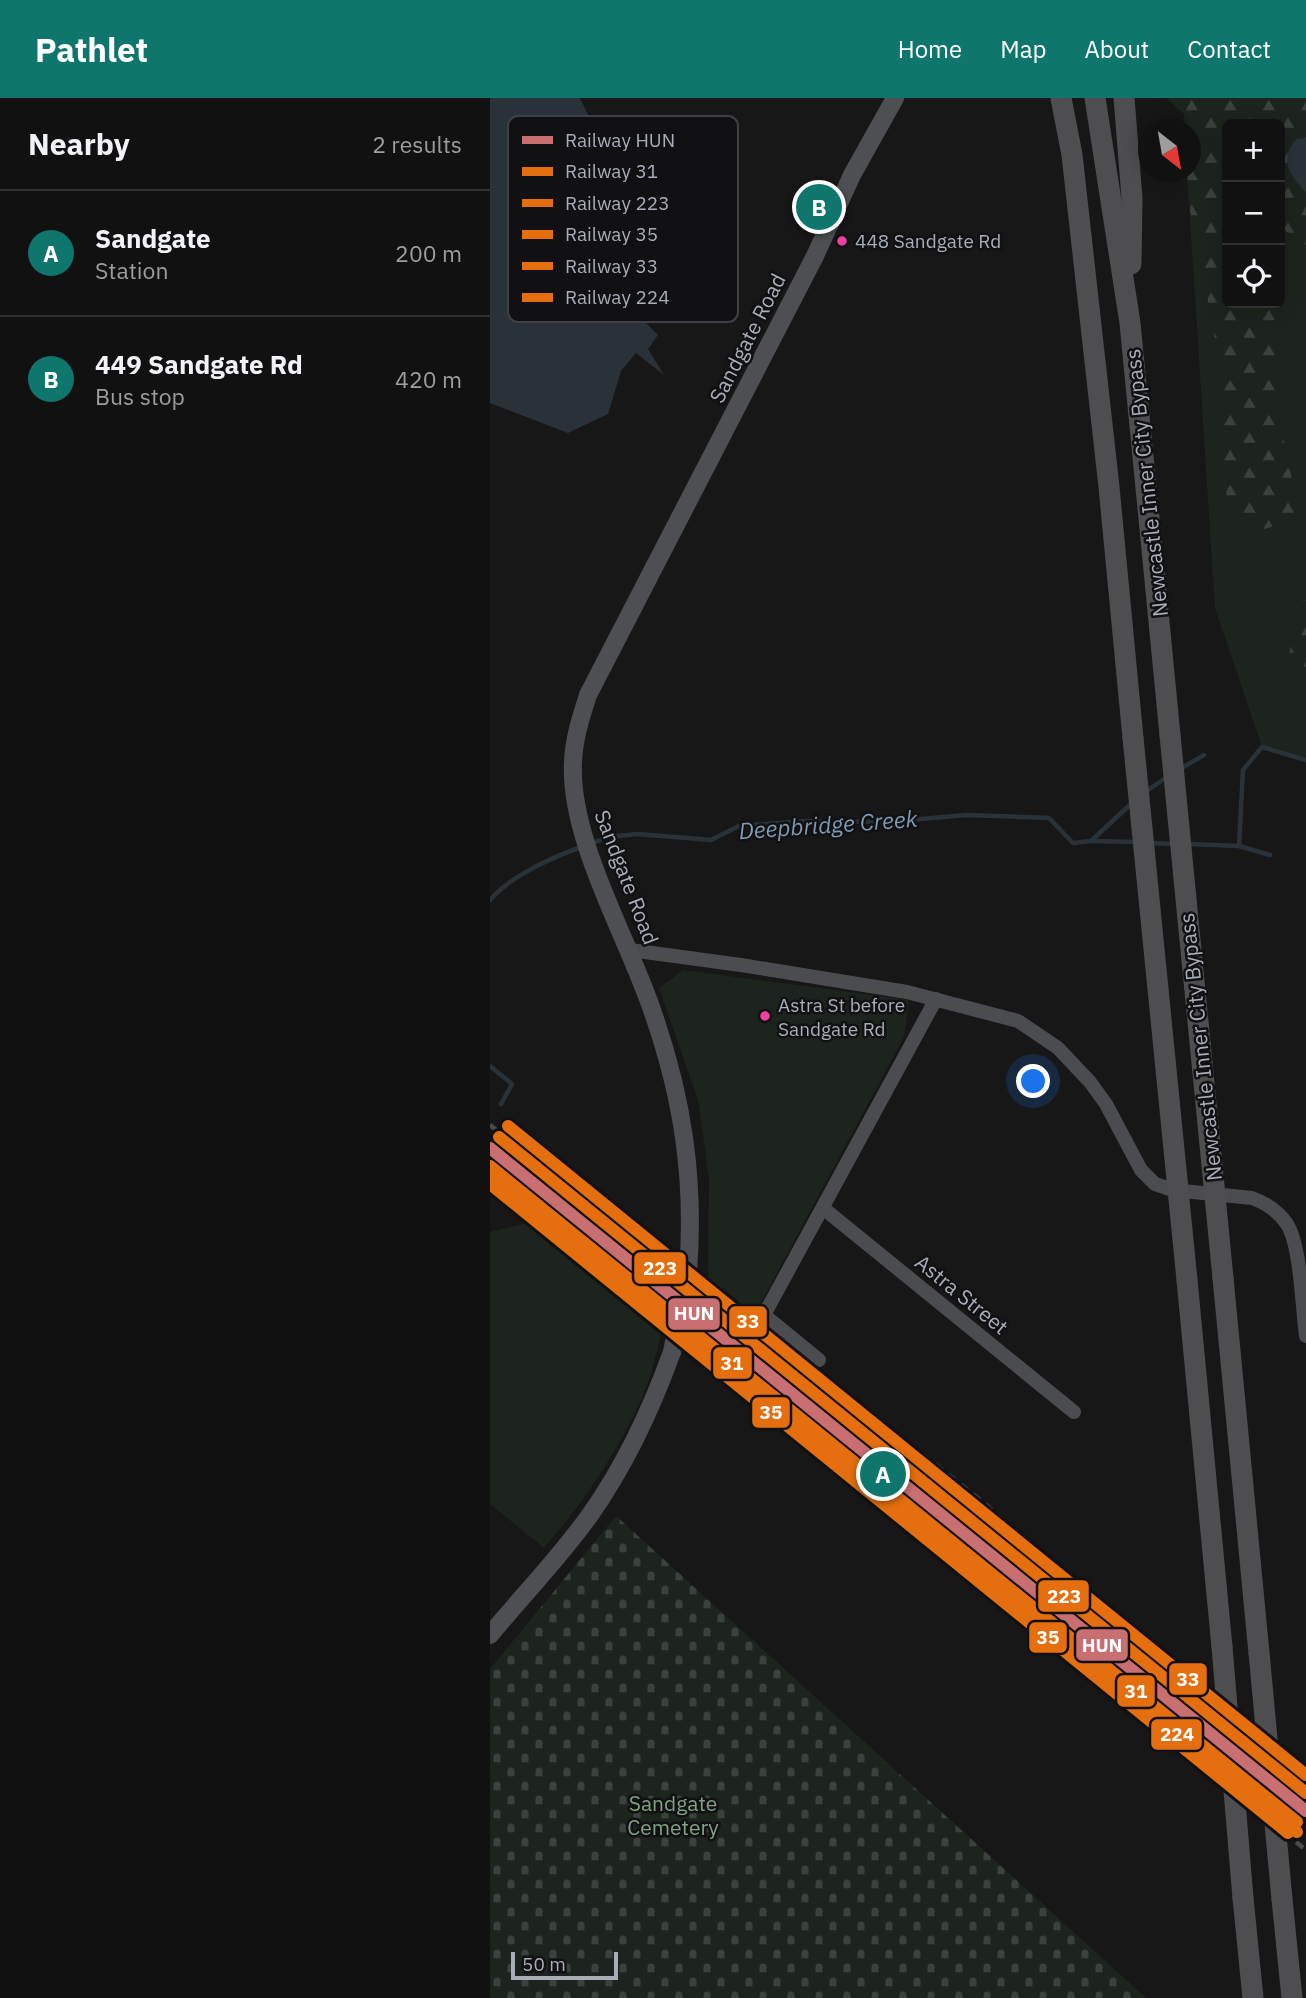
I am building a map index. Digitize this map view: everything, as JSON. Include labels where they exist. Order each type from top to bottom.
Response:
[{"type":"highway","name":"Newcastle Inner City Bypass","points":[[1061,98],[1072,155],[1109,487],[1222,1647],[1253,1998]]},
{"type":"highway","name":"Newcastle Inner City Bypass","points":[[1095,98],[1130,323],[1292,1998]]},
{"type":"highway","points":[[1124,98],[1132,198],[1130,323]]},
{"type":"main road","name":"Sandgate Road","points":[[490,1635],[589,1516],[614,1478],[648,1415],[672,1352],[688,1272],[692,1227],[691,1188],[674,1082],[652,1010],[583,831],[577,810],[573,764],[575,740],[588,695],[815,256],[852,175],[895,98]]},
{"type":"main road","name":"Sandgate Road","points":[[815,256],[907,98]]},
{"type":"street","points":[[629,950],[741,965],[936,999],[1018,1021],[1058,1048],[1098,1093],[1141,1170],[1155,1184],[1185,1192],[1241,1195],[1262,1202],[1279,1214],[1294,1241],[1306,1336]]},
{"type":"street","points":[[819,1360],[764,1315],[936,999]]},
{"type":"street","name":"Astra Street","points":[[823,1208],[1074,1412]]},
{"type":"green space","points":[[1166,98],[1306,98],[1306,245],[1285,230],[1285,119],[1222,119],[1222,230],[1219,238],[1222,244],[1222,308],[1274,308],[1276,402],[1300,519],[1257,531],[1228,514],[1214,332],[1190,210],[1188,182],[1201,182],[1201,119],[1184,119],[1184,114]]},
{"type":"green space","points":[[1306,98],[1306,760],[1262,747],[1215,608],[1188,182],[1201,182],[1201,125],[1222,120],[1222,308],[1285,308],[1285,119],[1224,119]]},
{"type":"green space","points":[[1299,600],[1306,600],[1306,667],[1288,661]]},
{"type":"green space","points":[[683,970],[909,1000],[904,1037],[755,1314],[708,1290],[709,1178],[698,1100],[659,988]]},
{"type":"green space","points":[[527,1223],[661,1335],[645,1391],[622,1438],[586,1495],[544,1548],[490,1504],[490,1232]]},
{"type":"green space","name":"Sandgate Cemetery","points":[[616,1516],[1146,1998],[490,1998],[490,1669]]},
{"type":"shaded area","points":[[490,98],[580,98],[589,116],[508,116],[508,322],[645,322],[658,335],[648,349],[664,375],[636,353],[621,371],[608,414],[568,433],[490,403]]},
{"type":"shaded area","points":[[1298,138],[1306,139],[1306,192],[1288,166],[1288,152]]},
{"type":"waterway","points":[[1188,844],[1239,846],[1243,770],[1262,747],[1306,760]]},
{"type":"waterway","points":[[1180,769],[1204,755]]},
{"type":"waterway","points":[[1145,792],[1167,777]]},
{"type":"waterway","points":[[1133,802],[1091,841],[1137,842]]},
{"type":"waterway","name":"Deepbridge Creek","points":[[590,844],[609,837],[637,834],[711,840],[739,826],[805,821],[885,822],[967,815],[1049,818],[1073,843],[1091,841]]},
{"type":"waterway","points":[[1149,843],[1175,844]]},
{"type":"waterway","points":[[1239,846],[1270,855]]},
{"type":"waterway","name":"Deepbridge Creek","points":[[490,900],[508,883],[533,868],[582,847]]},
{"type":"waterway","name":"Deepbridge Creek","points":[[490,1066],[512,1084],[501,1104]]},
{"type":"railway","points":[[490,1125],[733,1320],[931,1461],[984,1503],[1171,1675],[1306,1787]]},
{"type":"railway","points":[[490,1185],[801,1444],[1306,1850]]},
{"type":"rail line","name":"33","points":[[508,1126],[1306,1775]]},
{"type":"rail line","name":"223","points":[[499,1137],[1306,1793]]},
{"type":"rail line","name":"HUN","points":[[490,1148],[1306,1811]]},
{"type":"rail line","name":"31","points":[[490,1166],[1297,1822]]},
{"type":"rail line","name":"224","points":[[490,1177],[1297,1832]]},
{"type":"rail line","name":"35","points":[[490,1184],[1288,1833]]},
{"type":"place","name":"449 Sandgate Rd","points":[[819,207]]},
{"type":"place","name":"448 Sandgate Rd","points":[[842,241]]},
{"type":"place","name":"Astra St before Sandgate Rd","points":[[765,1016]]},
{"type":"place","name":"Sandgate","points":[[883,1474]]}]
